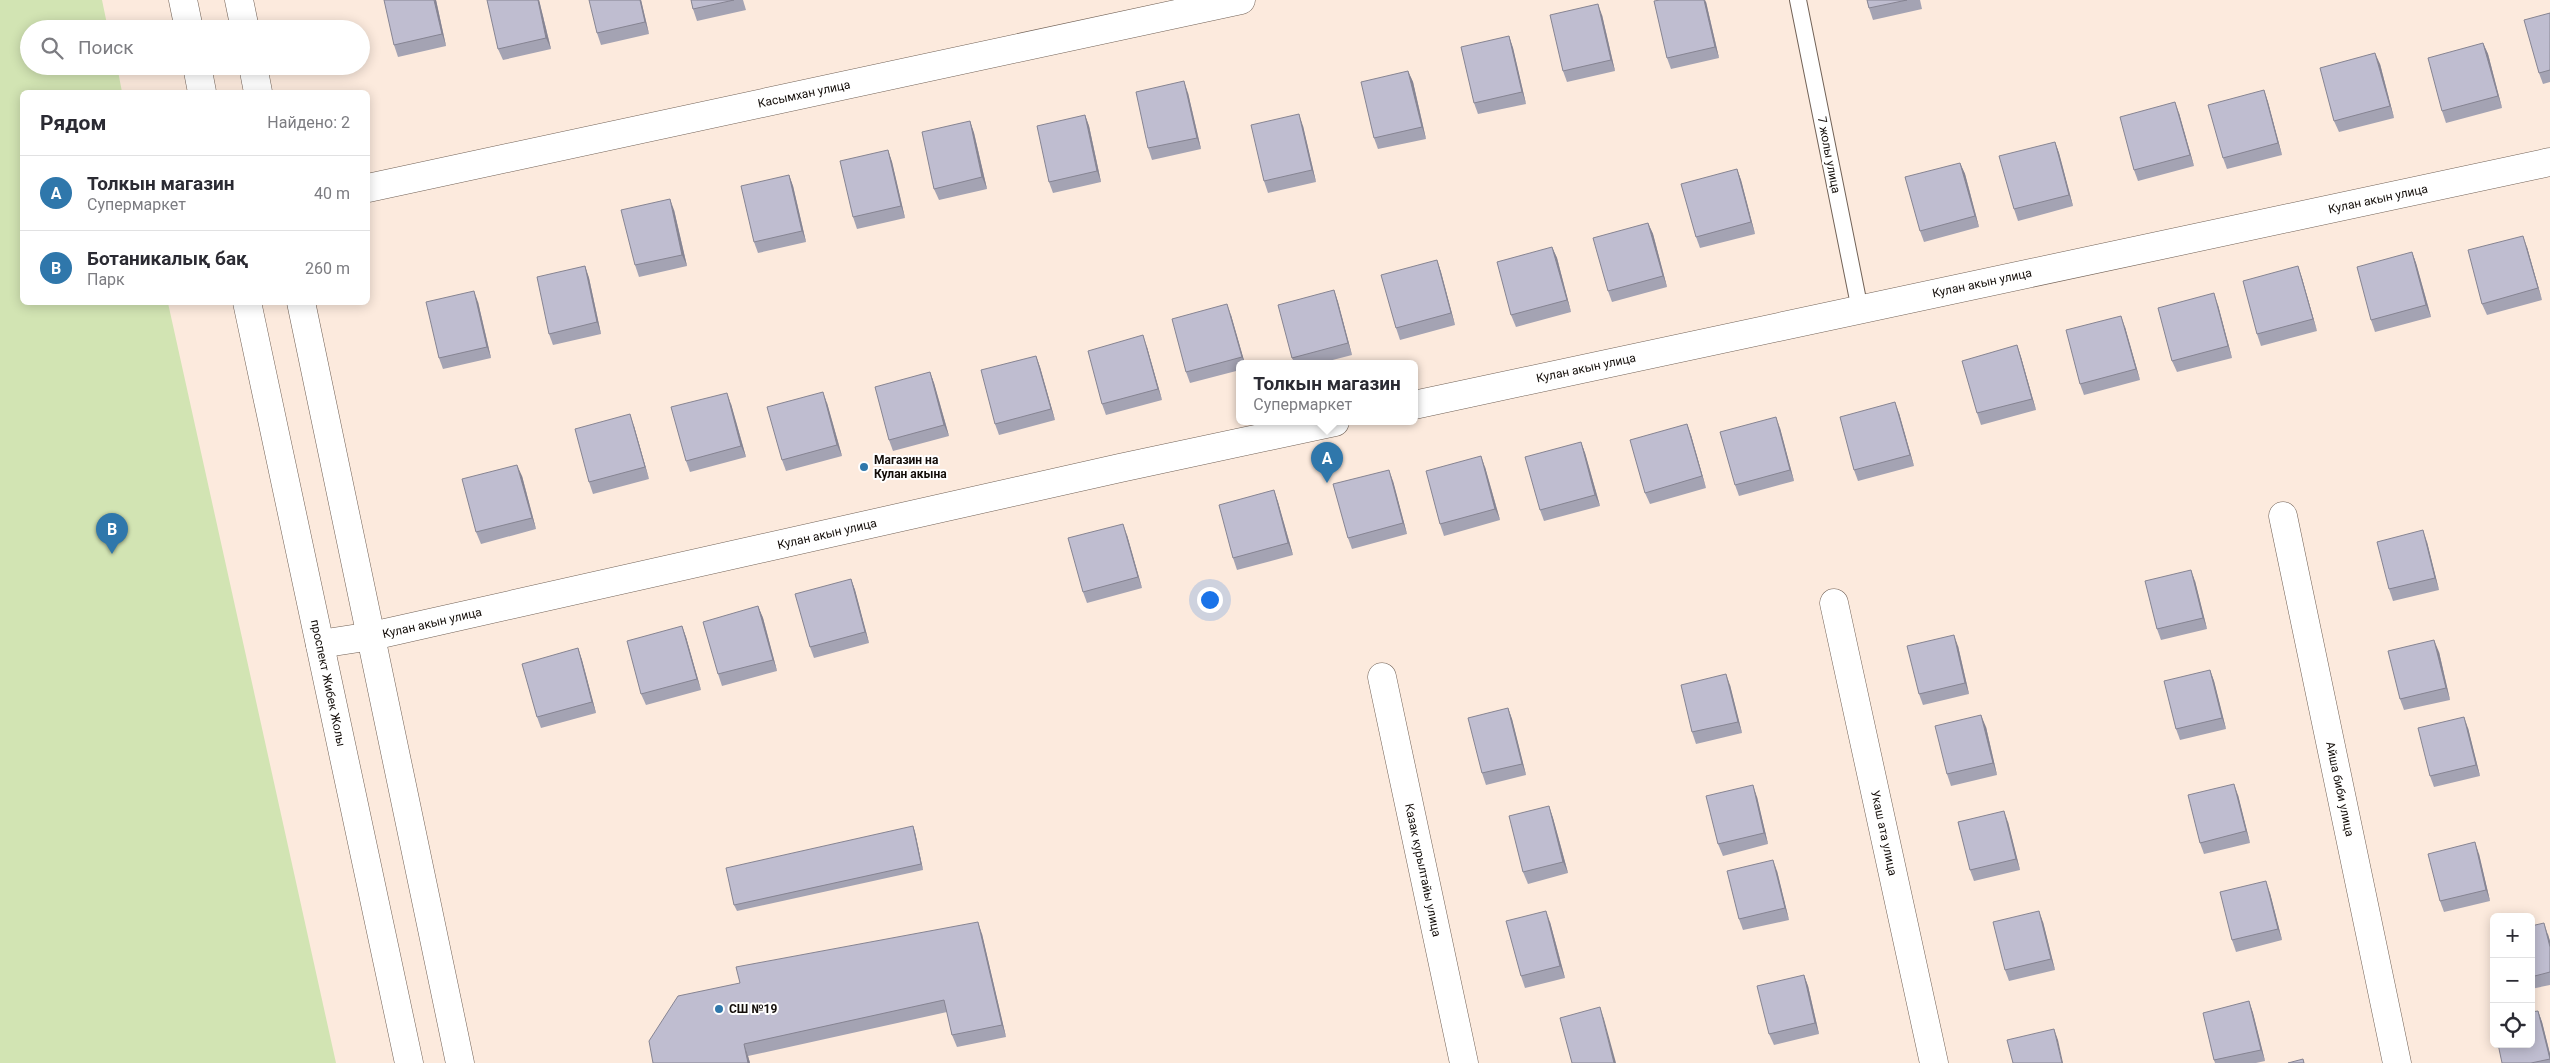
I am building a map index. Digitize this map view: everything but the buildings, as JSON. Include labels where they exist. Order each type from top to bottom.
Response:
[{"type":"street","points":[[182,0],[187,20]]},
{"type":"street","points":[[240,0],[243,20]]},
{"type":"street","name":"Касымхан улица","points":[[370,188],[1241,0]]},
{"type":"street","points":[[199,75],[202,90]]},
{"type":"street","points":[[255,75],[258,90]]},
{"type":"street","name":"Кулан акын улица","points":[[1418,404],[2550,162]]},
{"type":"street","name":"проспект Жибек Жолы","points":[[248,305],[409,1063]]},
{"type":"street","points":[[302,305],[460,1063]]},
{"type":"street","name":"Кулан акын улица","points":[[320,644],[372,636],[1101,472],[1321,425]]},
{"type":"street","name":"Айша биби улица","points":[[2283,516],[2397,1063]]},
{"type":"street","name":"Укаш ата улица","points":[[1834,603],[1934,1063]]},
{"type":"street","name":"Казак курылтайы улица","points":[[1382,677],[1464,1063]]},
{"type":"lane","name":"7 жолы улица","points":[[1798,0],[1860,310]]},
{"type":"green space","points":[[0,0],[102,0],[106,20],[20,20],[20,75],[119,75],[122,90],[20,90],[20,305],[168,305],[336,1063],[0,1063]]},
{"type":"place","name":"Магазин на Кулан акына","points":[[864,467]]},
{"type":"place","name":"Толкын магазин","points":[[1327,483]]},
{"type":"place","name":"Ботаникалық бақ","points":[[112,554]]},
{"type":"place","name":"СШ №19","points":[[719,1009]]}]
